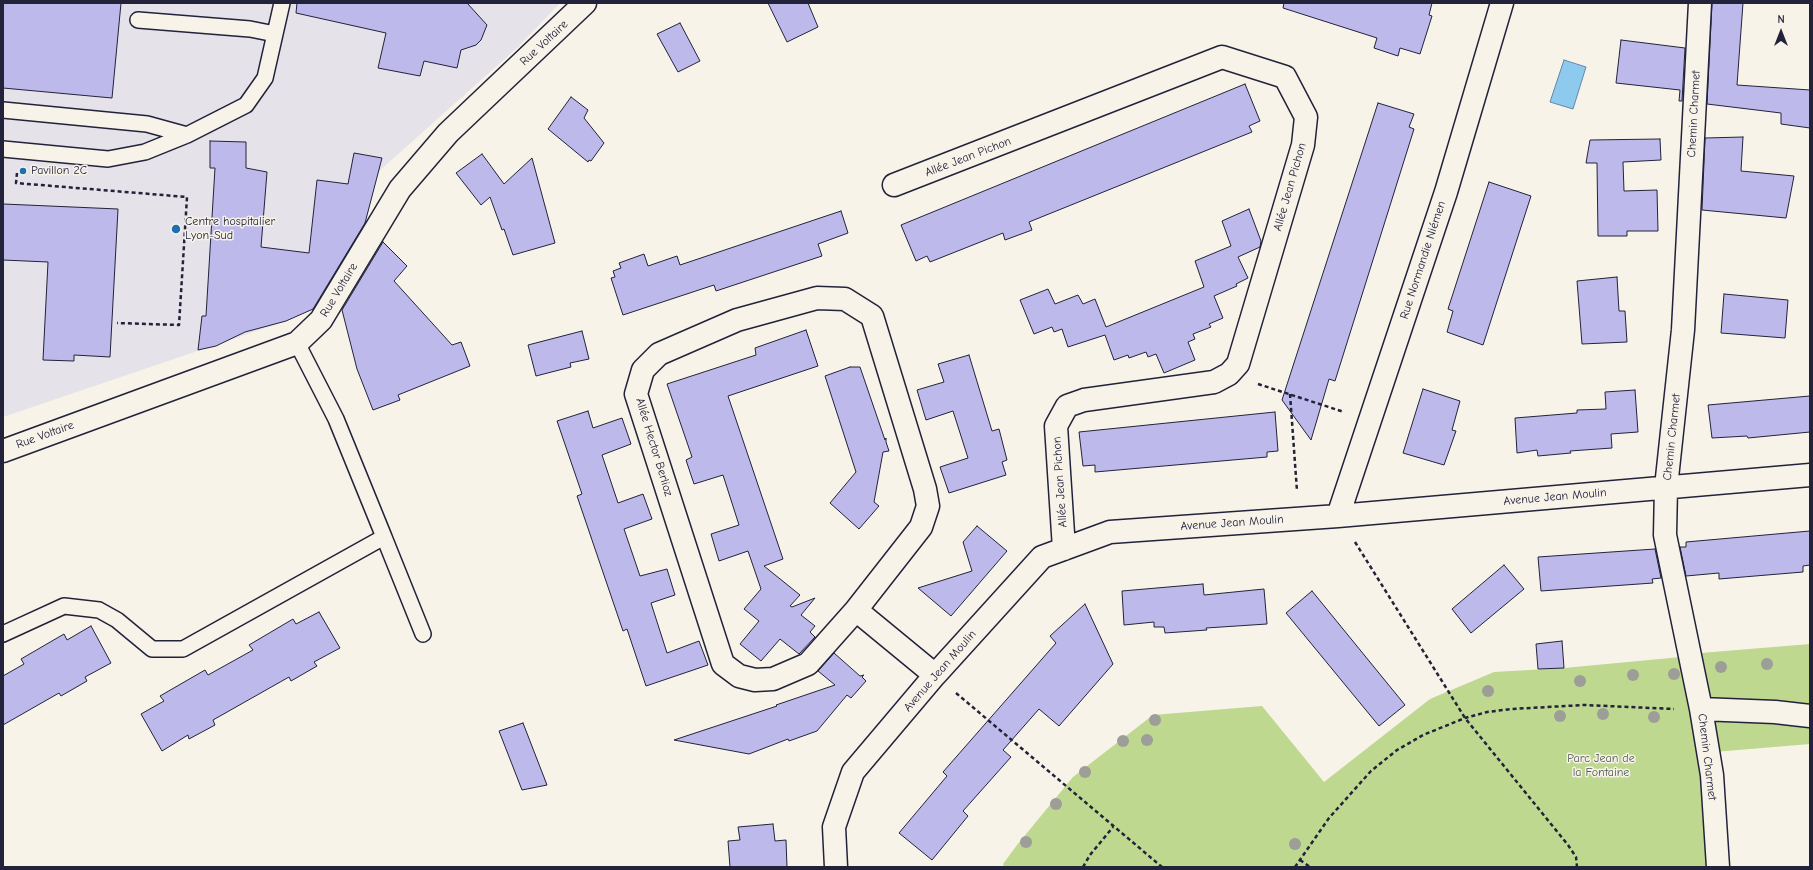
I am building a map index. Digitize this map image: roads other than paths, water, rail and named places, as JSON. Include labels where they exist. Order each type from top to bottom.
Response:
[{"type":"street","name":"Rue Voltaire","points":[[3,451],[297,343],[321,320],[400,189],[448,133],[585,3]]},
{"type":"street","name":"Rue Normandie Niémen","points":[[1338,516],[1446,192],[1502,3]]},
{"type":"street","name":"Chemin Charmet","points":[[1700,3],[1683,330],[1666,487],[1665,535],[1701,709],[1712,775],[1718,867]]},
{"type":"street","name":"Allée Jean Pichon","points":[[894,185],[1222,57],[1285,77],[1306,117],[1304,145],[1238,364],[1229,374],[1214,382],[1084,400],[1067,406],[1056,426],[1064,549]]},
{"type":"street","name":"Allée Hector Berlioz","points":[[817,298],[845,299],[872,316],[925,489],[928,506],[921,527],[856,610],[808,664],[774,679],[755,680],[739,676],[723,664],[636,394],[643,370],[659,354],[737,320],[817,298]]},
{"type":"street","name":"Avenue Jean Moulin","points":[[836,867],[834,827],[853,772],[935,675],[1042,557],[1110,532],[1338,516],[1810,475]]},
{"type":"street","points":[[856,610],[935,675]]},
{"type":"street","points":[[1701,709],[1775,712],[1810,716]]},
{"type":"lane","points":[[3,149],[108,159],[144,152],[187,135],[246,105],[265,78],[282,3]]},
{"type":"lane","points":[[138,20],[250,30],[275,34]]},
{"type":"lane","points":[[3,110],[147,124],[187,135]]},
{"type":"lane","points":[[297,343],[336,419],[423,634]]},
{"type":"lane","points":[[3,634],[64,606],[99,610],[117,620],[152,649],[183,649],[384,537]]},
{"type":"water","points":[[1564,60],[1586,67],[1573,109],[1550,102]]},
{"type":"place","name":"Pavillon 2C","points":[[23,171]]},
{"type":"place","name":"Centre hospitalier Lyon-Sud","points":[[176,229]]},
{"type":"park label","name":"Parc Jean de la Fontaine","points":[[1601,766]]}]
